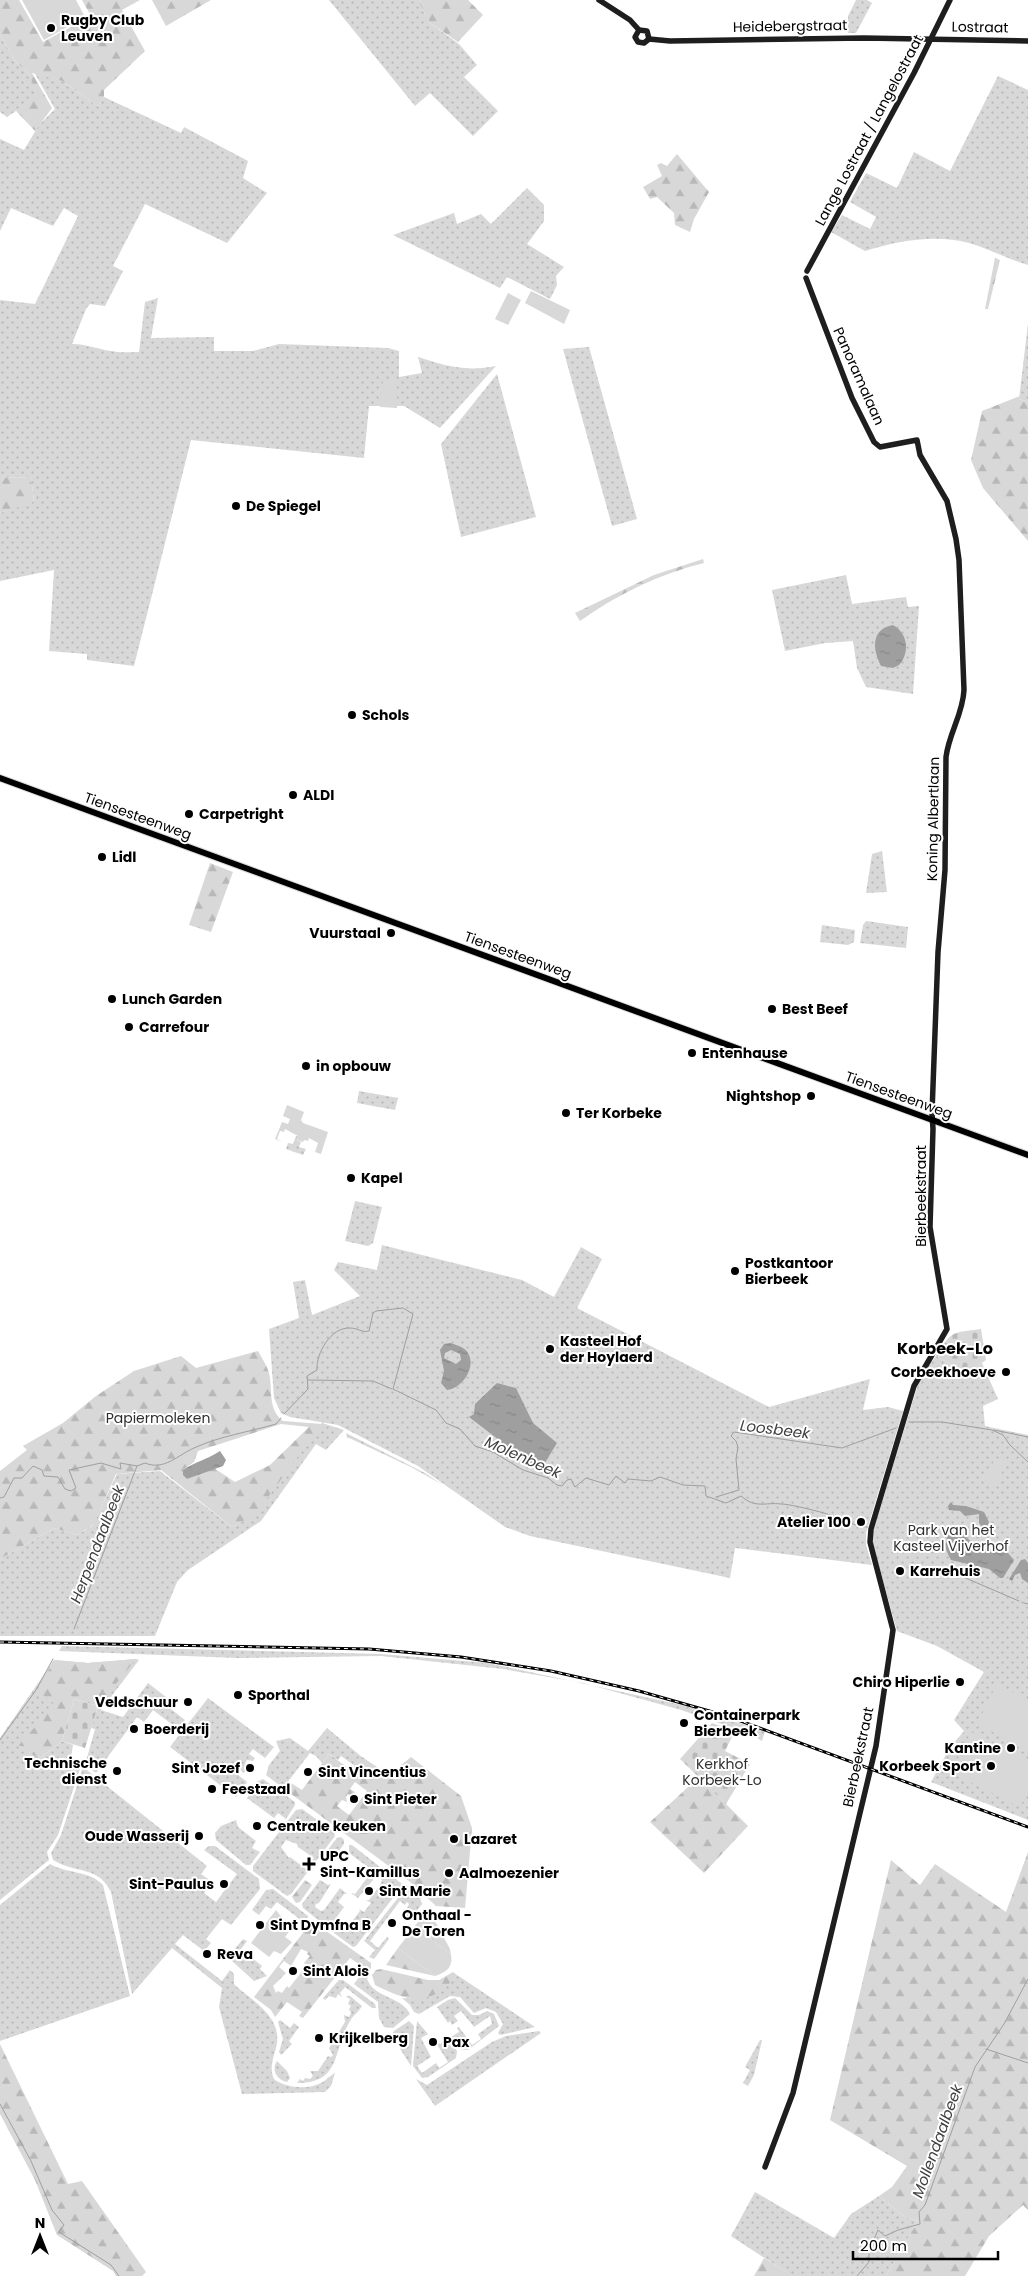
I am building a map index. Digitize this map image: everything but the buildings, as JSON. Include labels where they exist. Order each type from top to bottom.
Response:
[{"type":"main road","name":"Tiensesteenweg","points":[[0,778],[1028,1156]]},
{"type":"street","name":"Heidebergstraat","points":[[599,0],[630,20],[639,30],[647,31],[649,39]]},
{"type":"street","name":"Lange Lostraat / Langelostraat","points":[[807,274],[932,39],[950,0]]},
{"type":"street","name":"Heidebergstraat","points":[[639,30],[635,36],[638,42],[644,44],[649,39]]},
{"type":"street","name":"Heidebergstraat","points":[[649,39],[670,41],[932,39]]},
{"type":"street","name":"Lostraat","points":[[932,39],[1028,40]]},
{"type":"street","name":"Panoramalaan","points":[[807,274],[852,398],[876,445],[882,447],[917,440]]},
{"type":"street","name":"Koning Albertlaan","points":[[917,440],[920,455],[947,501],[956,539],[959,560],[964,690],[962,709],[948,745],[946,757],[945,870],[937,971],[932,1120]]},
{"type":"street","name":"Bierbeekstraat","points":[[765,2166],[793,2093],[876,1746],[893,1630],[870,1542],[871,1529],[918,1377],[946,1332],[947,1322],[930,1227],[932,1120]]},
{"type":"green space","points":[[0,0],[19,0],[43,42],[91,16],[82,0],[140,0],[122,10],[145,51],[104,90],[104,97],[98,106],[62,81],[32,73],[52,108],[35,131],[16,111],[37,95],[29,74],[16,62],[0,35]]},
{"type":"green space","name":"Rugby Club Leuven","points":[[22,0],[76,0],[85,17],[44,40]]},
{"type":"green space","points":[[152,0],[211,0],[166,26]]},
{"type":"green space","points":[[329,0],[421,0],[419,3],[430,23],[459,44],[477,65],[464,77],[498,111],[473,136],[430,93],[415,106]]},
{"type":"green space","points":[[421,0],[468,0],[483,15],[458,42],[430,23],[419,3]]},
{"type":"green space","points":[[856,0],[867,0],[872,3],[856,33],[848,33],[848,16]]},
{"type":"green space","points":[[0,35],[16,62],[29,74],[38,96],[7,117],[0,112]]},
{"type":"green space","points":[[34,72],[62,81],[98,106],[104,97],[181,133],[184,127],[248,161],[243,178],[267,193],[227,243],[145,204],[113,266],[123,271],[105,306],[90,304],[86,309],[72,344],[114,352],[139,352],[145,302],[158,298],[151,338],[214,337],[214,351],[253,351],[279,344],[388,348],[399,351],[399,377],[422,373],[418,357],[457,367],[486,368],[496,366],[440,428],[404,406],[369,406],[364,458],[191,440],[134,666],[87,660],[87,654],[49,651],[54,570],[0,581],[0,513],[34,501],[31,477],[0,478],[0,300],[35,304],[78,216],[64,208],[53,226],[11,208],[0,231],[0,139],[24,150],[39,125],[55,109]]},
{"type":"green space","points":[[998,76],[1028,90],[1028,265],[984,248],[956,240],[917,240],[890,244],[865,251],[831,232],[842,215],[870,229],[876,217],[850,202],[866,173],[897,188],[914,152],[950,171]]},
{"type":"green space","points":[[677,154],[709,192],[694,219],[690,232],[675,225],[674,213],[657,197],[650,199],[643,187],[662,176],[657,165],[661,163],[667,166]]},
{"type":"green space","points":[[527,188],[544,205],[544,221],[527,244],[564,267],[556,276],[557,285],[550,299],[507,277],[500,288],[393,235],[454,213],[457,224],[481,214],[491,224]]},
{"type":"green space","points":[[995,258],[1000,260],[988,309],[985,309]]},
{"type":"green space","points":[[531,291],[570,310],[564,324],[525,303]]},
{"type":"green space","points":[[508,293],[521,300],[508,325],[495,319]]},
{"type":"green space","points":[[1028,324],[1028,402],[1019,399]]},
{"type":"green space","points":[[589,347],[637,519],[612,526],[563,349]]},
{"type":"green space","points":[[497,374],[536,517],[461,537],[441,444]]},
{"type":"green space","points":[[383,380],[397,381],[397,408],[380,407]]},
{"type":"green space","points":[[1020,396],[1019,399],[1028,402],[1028,541],[983,488],[971,460],[982,411]]},
{"type":"green space","points":[[31,477],[34,502],[0,513],[0,478]]},
{"type":"green space","points":[[703,559],[704,563],[671,573],[639,586],[609,602],[580,621],[575,613],[654,575]]},
{"type":"green space","points":[[846,575],[852,604],[906,597],[908,607],[919,606],[913,694],[866,687],[857,668],[853,641],[825,643],[785,651],[772,590]]},
{"type":"green space","points":[[882,851],[887,892],[866,893],[872,854]]},
{"type":"green space","points":[[210,863],[233,872],[211,932],[189,925]]},
{"type":"green space","points":[[866,921],[908,927],[906,948],[860,943],[863,925]]},
{"type":"green space","points":[[822,925],[855,930],[854,942],[848,945],[820,942]]},
{"type":"green space","points":[[359,1091],[398,1098],[395,1110],[357,1103]]},
{"type":"green space","points":[[287,1105],[304,1112],[301,1120],[303,1123],[328,1132],[321,1154],[315,1152],[318,1143],[309,1138],[308,1141],[304,1140],[303,1142],[297,1140],[298,1136],[285,1129],[284,1132],[280,1131],[277,1139],[282,1142],[275,1139],[282,1122],[288,1124],[290,1119],[283,1116]]},
{"type":"green space","points":[[296,1136],[298,1136],[297,1140],[301,1142],[299,1147],[306,1149],[303,1155],[286,1149],[288,1143],[293,1144]]},
{"type":"green space","points":[[355,1201],[382,1207],[373,1243],[368,1246],[345,1241]]},
{"type":"green space","points":[[382,1245],[522,1280],[554,1297],[581,1247],[602,1259],[577,1308],[769,1407],[870,1379],[863,1410],[888,1407],[903,1411],[866,1533],[866,1545],[872,1565],[735,1548],[730,1578],[530,1536],[505,1527],[418,1466],[338,1425],[290,1417],[281,1413],[274,1398],[269,1329],[299,1318],[293,1282],[305,1280],[312,1315],[360,1296],[334,1270],[338,1262],[377,1270]]},
{"type":"green space","points":[[981,1329],[986,1360],[967,1373],[936,1356],[946,1341],[954,1334]]},
{"type":"green space","name":"Papiermoleken","points":[[258,1351],[269,1373],[273,1405],[278,1416],[283,1421],[322,1424],[254,1516],[232,1527],[161,1470],[116,1474],[94,1524],[77,1535],[54,1528],[0,1559],[0,1471],[27,1450],[23,1446],[63,1423],[96,1396],[134,1371],[181,1356],[196,1368]],"holes":[[[281,1424],[309,1427],[270,1465],[235,1482],[214,1468],[187,1479],[183,1470],[194,1462],[198,1451]]]},
{"type":"green space","name":"Park van het Kasteel Vijverhof","points":[[936,1356],[967,1373],[982,1363],[998,1399],[983,1406],[985,1426],[1028,1435],[1028,1820],[931,1782],[949,1749],[964,1731],[954,1720],[984,1672],[937,1646],[897,1631],[873,1545],[873,1531],[920,1378]]},
{"type":"green space","points":[[322,1423],[344,1430],[326,1450],[316,1444],[261,1521],[188,1570],[177,1582],[155,1636],[0,1636],[0,1559],[54,1528],[77,1535],[93,1525],[117,1474],[160,1471],[232,1527],[254,1515]]},
{"type":"green space","points":[[346,1433],[425,1473],[443,1485],[411,1467],[347,1437]]},
{"type":"green space","points":[[995,1458],[1006,1462],[996,1486],[985,1481]]},
{"type":"green space","points":[[62,1646],[381,1654],[488,1663],[569,1681],[503,1669],[381,1656],[238,1658],[59,1651]]},
{"type":"green space","points":[[136,1659],[98,1706],[74,1699],[62,1741],[39,1759],[19,1745],[55,1704],[37,1691],[54,1660],[88,1663]]},
{"type":"green space","points":[[54,1660],[88,1663],[139,1660],[101,1710],[123,1717],[148,1683],[171,1701],[167,1706],[185,1720],[178,1729],[153,1710],[144,1722],[137,1717],[96,1773],[85,1765],[95,1729],[91,1728],[100,1700],[72,1684],[39,1759],[62,1741],[73,1745],[71,1757],[81,1766],[58,1835],[47,1852],[49,1860],[0,1900],[0,1738]]},
{"type":"green space","points":[[997,1684],[1028,1700],[1028,1750],[977,1724]]},
{"type":"green space","points":[[593,1686],[682,1705],[765,1731],[762,1741],[751,1734],[681,1710]]},
{"type":"green space","points":[[208,1698],[274,1747],[265,1758],[253,1749],[249,1754],[255,1758],[253,1761],[247,1760],[245,1764],[249,1767],[244,1773],[240,1770],[237,1774],[247,1782],[236,1797],[170,1747]]},
{"type":"green space","points":[[74,1699],[98,1706],[85,1748],[62,1741]]},
{"type":"green space","name":"Kerkhof Korbeek-Lo","points":[[712,1723],[735,1731],[725,1751],[750,1764],[726,1804],[680,1759]]},
{"type":"green space","points":[[327,1728],[362,1757],[355,1766],[341,1756],[338,1760],[329,1754],[322,1763],[316,1756],[310,1753],[283,1788],[266,1775],[269,1765],[280,1751],[276,1741],[290,1738],[308,1751]]},
{"type":"green space","name":"Korbeek Sport","points":[[971,1732],[1028,1761],[1028,1791],[1020,1807],[951,1772]]},
{"type":"green space","points":[[329,1754],[351,1770],[362,1757],[389,1775],[411,1757],[461,1796],[472,1828],[465,1908],[436,1906],[409,1881],[283,1788],[288,1781],[302,1790]],"holes":[[[355,1782],[367,1791],[349,1815],[337,1806],[342,1800],[347,1802],[346,1797],[348,1794],[352,1796],[355,1792],[350,1789]]]},
{"type":"green space","points":[[83,1767],[207,1866],[201,1874],[208,1879],[205,1883],[209,1886],[204,1893],[216,1902],[237,1874],[204,1850],[209,1846],[215,1846],[259,1879],[260,1889],[231,1925],[222,1919],[206,1939],[211,1943],[204,1951],[183,1935],[175,1944],[222,1981],[230,1970],[234,1974],[234,1984],[258,2004],[271,2019],[277,2037],[272,2067],[274,2079],[290,2086],[310,2087],[321,2083],[335,2073],[331,2086],[325,2092],[242,2094],[219,2007],[222,1988],[172,1948],[132,1994],[111,1892],[106,1883],[93,1874],[53,1860],[51,1853],[61,1835]]},
{"type":"green space","points":[[699,1777],[748,1826],[704,1873],[650,1822]]},
{"type":"green space","points":[[263,1779],[295,1802],[286,1819],[278,1813],[274,1818],[247,1798],[257,1786],[254,1783]]},
{"type":"green space","points":[[302,1809],[334,1832],[335,1836],[291,1894],[287,1896],[253,1871],[253,1866],[296,1810]],"holes":[[[286,1840],[297,1844],[298,1847],[314,1858],[306,1869],[289,1858],[281,1847]]]},
{"type":"green space","points":[[236,1820],[238,1827],[256,1841],[252,1848],[260,1852],[250,1865],[246,1865],[216,1840],[215,1833],[221,1826]]},
{"type":"green space","points":[[341,1837],[344,1840],[344,1844],[331,1862],[323,1856],[337,1838]]},
{"type":"green space","points":[[349,1845],[352,1845],[384,1870],[372,1870],[349,1853]]},
{"type":"green space","points":[[1028,1852],[1028,2210],[1023,2205],[989,2236],[965,2276],[886,2276],[918,2221],[905,2217],[879,2196],[892,2187],[907,2166],[830,2120],[891,1860],[920,1885],[935,1864],[1006,1912]]},
{"type":"green space","points":[[50,1864],[85,1874],[103,1885],[130,1996],[0,2041],[0,1905]]},
{"type":"green space","points":[[388,1873],[401,1883],[402,1886],[356,1946],[353,1947],[334,1933],[334,1930],[338,1925],[344,1929],[347,1928],[360,1911],[359,1909],[364,1912],[371,1903],[366,1900],[369,1900],[382,1880],[376,1875],[373,1876],[373,1880],[358,1898],[351,1893],[355,1894],[370,1874]]},
{"type":"green space","points":[[305,1880],[312,1885],[300,1902],[296,1903],[292,1897]]},
{"type":"green space","points":[[320,1880],[328,1885],[331,1884],[319,1903],[316,1904],[315,1907],[321,1911],[324,1910],[340,1888],[347,1894],[344,1894],[338,1902],[344,1907],[330,1926],[327,1927],[303,1908],[302,1904]]},
{"type":"green space","points":[[273,1889],[308,1916],[305,1923],[277,1902],[271,1909],[266,1906],[259,1915],[252,1910],[266,1890]]},
{"type":"green space","points":[[405,1889],[409,1889],[420,1898],[422,1904],[415,1913],[412,1911],[406,1919],[403,1917],[409,1904],[407,1902],[405,1905],[400,1901],[370,1941],[378,1948],[387,1937],[389,1939],[374,1959],[369,1957],[375,1950],[364,1941]]},
{"type":"green space","points":[[276,1910],[283,1919],[294,1925],[285,1937],[292,1942],[281,1954],[274,1951],[269,1957],[251,1943]]},
{"type":"green space","points":[[429,1910],[450,1949],[451,1955],[415,1926],[426,1911]]},
{"type":"green space","points":[[312,1921],[371,1963],[369,1971],[350,1958],[303,2018],[299,2016],[302,2012],[287,2002],[275,2017],[271,2010],[254,1997]],"holes":[[[301,1949],[308,1952],[307,1954],[310,1956],[304,1963],[307,1965],[289,1988],[287,1986],[282,1993],[278,1991],[276,1993],[273,1986],[286,1973],[279,1967],[284,1961],[291,1966]]]},
{"type":"green space","points":[[415,1926],[451,1955],[450,1966],[445,1971],[435,1976],[398,1948]]},
{"type":"green space","points":[[243,1939],[247,1941],[238,1953],[245,1957],[247,1954],[262,1966],[260,1969],[267,1976],[254,1981],[231,1960],[229,1956]]},
{"type":"green space","points":[[398,1948],[435,1976],[386,1965]]},
{"type":"green space","points":[[365,1969],[369,1971],[367,1979],[375,1990],[406,2008],[410,2014],[393,2028],[384,2027],[379,2018],[378,2002],[354,1984]]},
{"type":"green space","points":[[381,1969],[428,1980],[439,1980],[453,1972],[457,1975],[438,1993],[419,1999],[398,1995],[375,1985],[372,1975],[376,1970]]},
{"type":"green space","points":[[457,1975],[535,2027],[500,2035],[498,2033],[503,2024],[496,2012],[486,2008],[474,2013],[460,1997],[450,1996],[419,2014],[414,2012],[410,2005],[402,1998],[418,1998],[432,1994],[439,1991]]},
{"type":"green space","points":[[339,1980],[343,1980],[375,2004],[376,2008],[372,2008],[345,1987],[340,1993],[342,1997],[338,1994],[336,1998],[329,1996],[325,2000],[323,1998]]},
{"type":"green space","points":[[346,1996],[350,1996],[362,2006],[351,2019],[344,2032],[334,2063],[322,2078],[311,2082],[297,2083],[300,2079],[303,2081],[305,2078],[310,2079],[313,2076],[310,2071],[318,2071],[328,2056],[331,2057],[333,2055],[329,2048],[345,2022],[344,2015],[349,2017],[351,2013],[349,2009],[351,2006],[348,2004],[350,1999]]},
{"type":"green space","points":[[455,1998],[472,2015],[479,2015],[487,2011],[494,2014],[499,2026],[468,2050],[460,2049],[452,2039],[450,2041],[457,2051],[456,2058],[428,2077],[422,2078],[413,2066],[417,2021],[428,2034],[421,2038],[431,2057],[417,2066],[422,2073],[436,2063],[439,2068],[448,2062],[436,2043],[440,2044],[459,2032],[457,2028],[459,2027],[472,2045],[481,2039],[478,2034],[492,2024],[490,2016],[474,2027],[461,2011],[454,2016],[458,2021],[452,2025],[450,2021],[448,2023],[437,2007]]},
{"type":"green space","points":[[280,2020],[290,2028],[294,2023],[299,2027],[289,2041],[292,2044],[281,2055],[279,2052],[283,2039],[278,2022]]},
{"type":"green space","points":[[409,2021],[414,2026],[411,2066],[392,2036],[394,2031]]},
{"type":"green space","points":[[539,2031],[541,2033],[435,2106],[416,2079],[427,2085],[492,2042],[506,2036]]},
{"type":"green space","points":[[760,2040],[762,2040],[754,2075],[748,2086],[743,2083],[750,2070],[745,2067]]},
{"type":"green space","points":[[0,2044],[68,2184],[82,2181],[146,2272],[142,2276],[116,2276],[113,2271],[57,2235],[35,2180],[0,2114]]},
{"type":"green space","points":[[277,2061],[287,2071],[290,2078],[287,2082],[280,2079],[276,2074],[275,2064]]},
{"type":"green space","points":[[755,2192],[834,2238],[851,2214],[879,2196],[905,2217],[918,2221],[886,2276],[792,2276],[731,2236]]},
{"type":"green space","points":[[764,2258],[791,2275],[792,2276],[754,2276]]},
{"type":"water","points":[[893,625],[902,633],[906,649],[903,660],[893,668],[881,666],[876,653],[875,641],[881,631]]},
{"type":"water","points":[[450,1343],[463,1348],[467,1351],[470,1359],[469,1371],[466,1377],[457,1386],[447,1390],[441,1383],[444,1371],[440,1350],[444,1344]],"holes":[[[451,1350],[460,1354],[461,1360],[456,1364],[444,1358],[445,1353]]]},
{"type":"water","points":[[497,1383],[516,1388],[533,1423],[557,1443],[543,1466],[538,1470],[469,1417],[474,1414],[475,1404]]},
{"type":"water","points":[[220,1451],[226,1460],[223,1466],[187,1479],[183,1475],[183,1470]]},
{"type":"water","points":[[951,1502],[953,1505],[966,1506],[984,1512],[989,1522],[985,1532],[979,1523],[979,1514],[965,1516],[960,1511],[949,1510],[948,1506]]},
{"type":"water","points":[[950,1532],[961,1533],[979,1548],[1007,1552],[1014,1560],[1003,1578],[1000,1578],[989,1569],[951,1560],[946,1546],[946,1539]]},
{"type":"water","points":[[1025,1559],[1028,1563],[1028,1583],[1022,1579],[1020,1573],[1015,1575],[1012,1581],[1009,1579],[1021,1560]]},
{"type":"waterway","name":"Molenbeek","points":[[284,1414],[308,1389],[307,1376],[317,1370],[319,1356],[331,1336],[343,1329],[350,1328],[369,1331],[373,1313],[403,1308],[413,1314],[393,1389],[436,1410],[446,1423],[460,1429],[475,1446],[493,1452],[523,1470],[548,1478],[557,1485],[562,1486],[567,1480],[571,1479],[575,1487],[586,1478],[609,1485],[616,1476],[625,1483],[628,1479],[651,1481],[660,1477],[683,1485],[705,1486],[706,1496],[726,1503],[741,1496],[756,1504],[781,1504],[800,1507],[834,1516],[858,1526],[867,1527]]},
{"type":"waterway","name":"Molenbeek","points":[[308,1380],[373,1381],[392,1389]]},
{"type":"waterway","name":"Molenbeek","points":[[0,1498],[4,1497],[14,1478],[22,1478],[33,1466],[42,1470],[44,1476],[58,1477],[65,1489],[71,1491],[76,1488],[69,1470],[101,1463],[121,1469],[120,1463],[137,1466],[145,1463],[152,1465],[165,1464],[204,1444],[276,1424],[281,1418]]},
{"type":"waterway","name":"Loosbeek","points":[[909,1422],[942,1422],[992,1430],[1003,1435],[1010,1445],[1028,1462]]},
{"type":"waterway","name":"Loosbeek","points":[[716,1497],[739,1490],[736,1459],[738,1447],[736,1441],[731,1436],[734,1432],[842,1448],[896,1428]]},
{"type":"waterway","points":[[994,1430],[1028,1437]]},
{"type":"waterway","name":"Herpendaalbeek","points":[[74,1629],[137,1466]]},
{"type":"waterway","name":"Molenbeek","points":[[947,1570],[1019,1601]]},
{"type":"waterway","name":"Molenbeek","points":[[1024,1603],[1028,1604]]},
{"type":"waterway","name":"Herpendaalbeek","points":[[0,1740],[36,1690],[53,1659]]},
{"type":"waterway","name":"Mollendaalbeek","points":[[857,2276],[869,2262],[869,2251],[878,2230],[885,2236],[920,2224],[919,2212],[925,2205],[975,2067],[1004,2024],[1028,1979]]},
{"type":"waterway","points":[[986,2049],[1028,2063]]},
{"type":"waterway","name":"Herpendaalbeek","points":[[0,2104],[31,2161],[52,2210],[64,2225],[59,2232],[111,2265],[119,2276]]},
{"type":"railway","points":[[0,1642],[369,1649],[461,1657],[551,1671],[639,1691],[727,1716],[1028,1827]]},
{"type":"place","name":"Rugby Club Leuven","points":[[51,28]]},
{"type":"place","name":"De Spiegel","points":[[236,506]]},
{"type":"place","name":"Schols","points":[[352,715]]},
{"type":"place","name":"ALDI","points":[[293,795]]},
{"type":"place","name":"Carpetright","points":[[189,814]]},
{"type":"place","name":"Lidl","points":[[102,857]]},
{"type":"place","name":"Vuurstaal","points":[[391,933]]},
{"type":"place","name":"Lunch Garden","points":[[112,999]]},
{"type":"place","name":"Best Beef","points":[[772,1009]]},
{"type":"place","name":"Carrefour","points":[[129,1027]]},
{"type":"place","name":"Entenhause","points":[[692,1053]]},
{"type":"place","name":"in opbouw","points":[[306,1066]]},
{"type":"place","name":"Nightshop","points":[[811,1096]]},
{"type":"place","name":"Ter Korbeke","points":[[566,1113]]},
{"type":"place","name":"Kapel","points":[[351,1178]]},
{"type":"place","name":"Postkantoor Bierbeek","points":[[735,1271]]},
{"type":"place","name":"Kasteel Hof der Hoylaerd","points":[[550,1349]]},
{"type":"place","name":"Corbeekhoeve","points":[[1006,1372]]},
{"type":"place","name":"Atelier 100","points":[[861,1522]]},
{"type":"place","name":"Karrehuis","points":[[900,1571]]},
{"type":"place","name":"Chiro Hiperlie","points":[[960,1682]]},
{"type":"place","name":"Sporthal","points":[[238,1695]]},
{"type":"place","name":"Veldschuur","points":[[188,1702]]},
{"type":"place","name":"Containerpark Bierbeek","points":[[684,1723]]},
{"type":"place","name":"Boerderij","points":[[134,1729]]},
{"type":"place","name":"Kantine","points":[[1011,1748]]},
{"type":"place","name":"Korbeek Sport","points":[[991,1766]]},
{"type":"place","name":"Sint Jozef","points":[[250,1768]]},
{"type":"place","name":"Technische dienst","points":[[117,1771]]},
{"type":"place","name":"Sint Vincentius","points":[[308,1772]]},
{"type":"place","name":"Feestzaal","points":[[212,1789]]},
{"type":"place","name":"Sint Pieter","points":[[354,1799]]},
{"type":"place","name":"Centrale keuken","points":[[257,1826]]},
{"type":"place","name":"Oude Wasserij","points":[[199,1836]]},
{"type":"place","name":"Lazaret","points":[[454,1839]]},
{"type":"place","name":"UPC Sint-Kamillus","points":[[309,1864]]},
{"type":"place","name":"Aalmoezenier","points":[[449,1873]]},
{"type":"place","name":"Sint-Paulus","points":[[224,1884]]},
{"type":"place","name":"Sint Marie","points":[[369,1891]]},
{"type":"place","name":"Onthaal - De Toren","points":[[392,1923]]},
{"type":"place","name":"Sint Dymfna B","points":[[260,1925]]},
{"type":"place","name":"Reva","points":[[207,1954]]},
{"type":"place","name":"Sint Alois","points":[[293,1971]]},
{"type":"place","name":"Krijkelberg","points":[[319,2038]]},
{"type":"place","name":"Pax","points":[[433,2042]]},
{"type":"district","name":"Korbeek-Lo","points":[[945,1348]]}]
